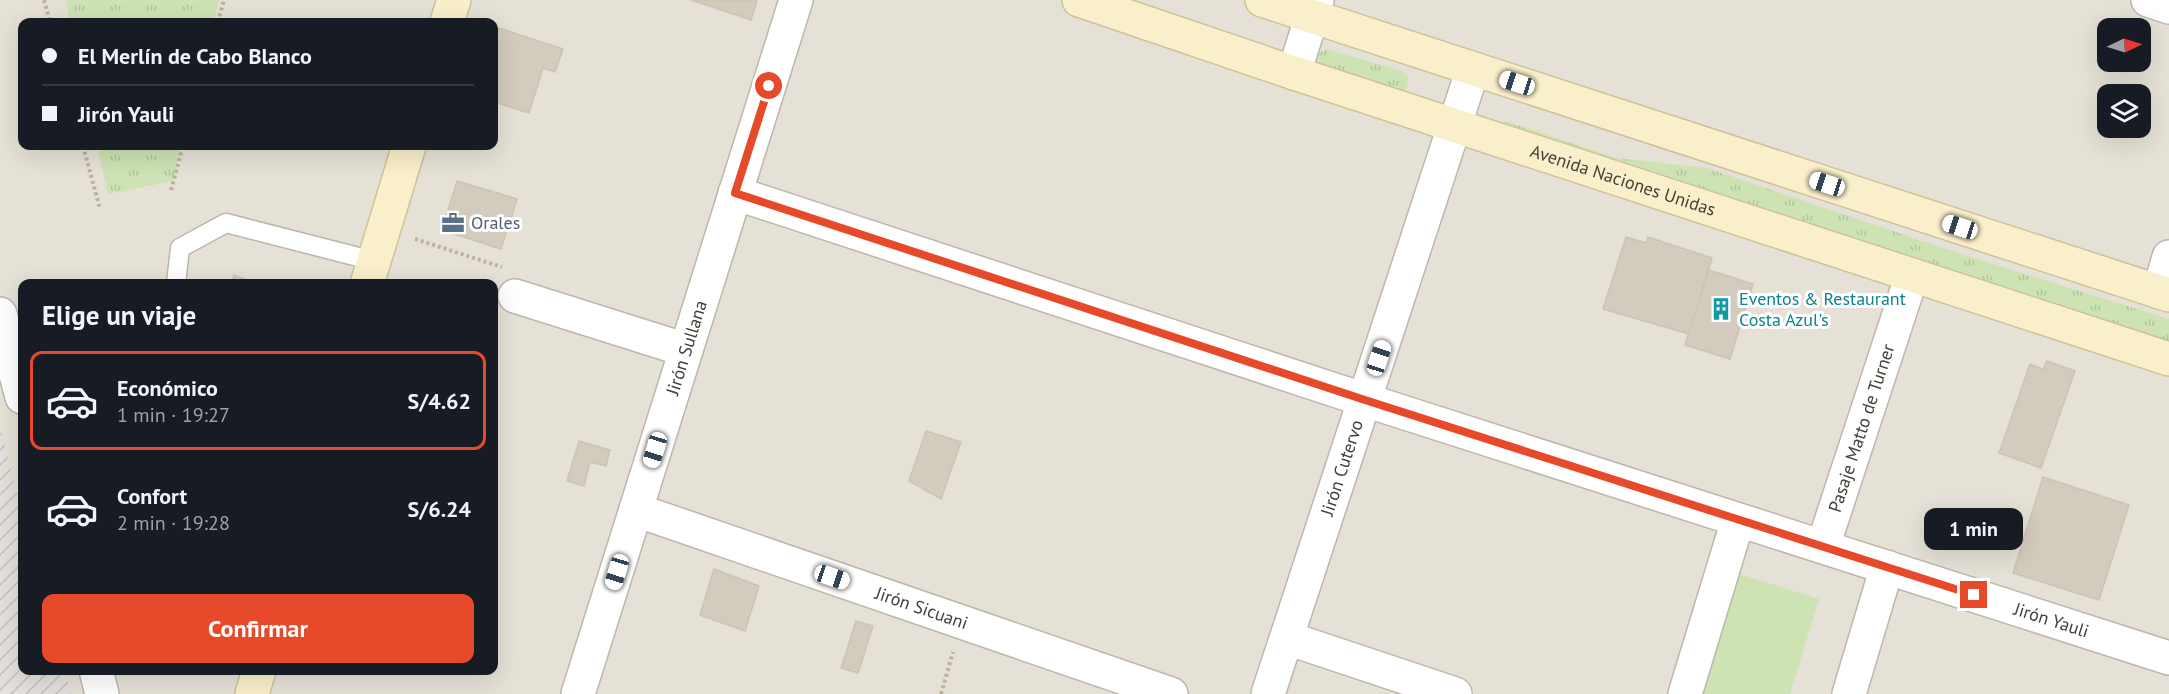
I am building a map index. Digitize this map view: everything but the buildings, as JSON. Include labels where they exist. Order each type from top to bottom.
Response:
[{"type":"main road","points":[[448,18],[454,0]]},
{"type":"main road","name":"Avenida Naciones Unidas","points":[[1079,0],[1294,73],[2169,359]]},
{"type":"main road","points":[[1262,0],[1314,8],[1473,69],[2164,294]]},
{"type":"main road","points":[[370,272],[408,150]]},
{"type":"main road","points":[[252,694],[258,675]]},
{"type":"street","name":"Jirón Sullana","points":[[578,694],[796,0]]},
{"type":"street","points":[[2148,0],[2169,7]]},
{"type":"street","points":[[1294,73],[1314,8]]},
{"type":"street","name":"Jirón Cutervo","points":[[1268,694],[1473,69]]},
{"type":"street","name":"Jirón Yauli","points":[[735,193],[1365,400],[2169,658]]},
{"type":"street","points":[[2164,294],[2169,257]]},
{"type":"street","name":"Pasaje Matto de Turner","points":[[1822,546],[1912,275]]},
{"type":"street","points":[[515,296],[686,350]]},
{"type":"street","points":[[0,314],[18,382]]},
{"type":"street","name":"Jirón Sicuani","points":[[636,510],[1171,694]]},
{"type":"street","points":[[1685,694],[1738,520]]},
{"type":"street","points":[[1850,694],[1887,567]]},
{"type":"street","points":[[1287,638],[1455,694]]},
{"type":"street","points":[[97,675],[102,694]]},
{"type":"lane","points":[[177,279],[180,248],[226,223],[370,272]]},
{"type":"path","points":[[44,0],[49,18]]},
{"type":"path","points":[[219,18],[224,0]]},
{"type":"path","points":[[84,150],[100,209]]},
{"type":"path","points":[[171,190],[182,150]]},
{"type":"path","points":[[383,229],[522,273],[515,296]]},
{"type":"path","points":[[941,694],[962,622]]},
{"type":"shaded area","points":[[0,0],[2169,0],[2169,694],[0,694]]},
{"type":"shaded area","points":[[0,426],[18,496],[18,675],[66,675],[71,694],[0,694]]},
{"type":"green space","points":[[65,0],[219,0],[214,18],[69,18]]},
{"type":"green space","points":[[1326,49],[1402,71],[1408,76],[1407,88],[1399,92],[1316,64],[1314,60],[1317,54]]},
{"type":"green space","points":[[1506,121],[1616,158],[1707,168],[1949,250],[2169,319],[2169,343],[1501,126],[1502,122]]},
{"type":"green space","points":[[98,150],[181,150],[173,181],[108,194]]},
{"type":"green space","points":[[1736,573],[1819,599],[1790,694],[1700,694]]},
{"type":"place","name":"Orales","points":[[453,223]]},
{"type":"place","name":"Eventos & Restaurant Costa Azul's","points":[[1721,309]]},
{"type":"route","points":[[769,86],[735,193],[1365,400],[1974,595]]}]
